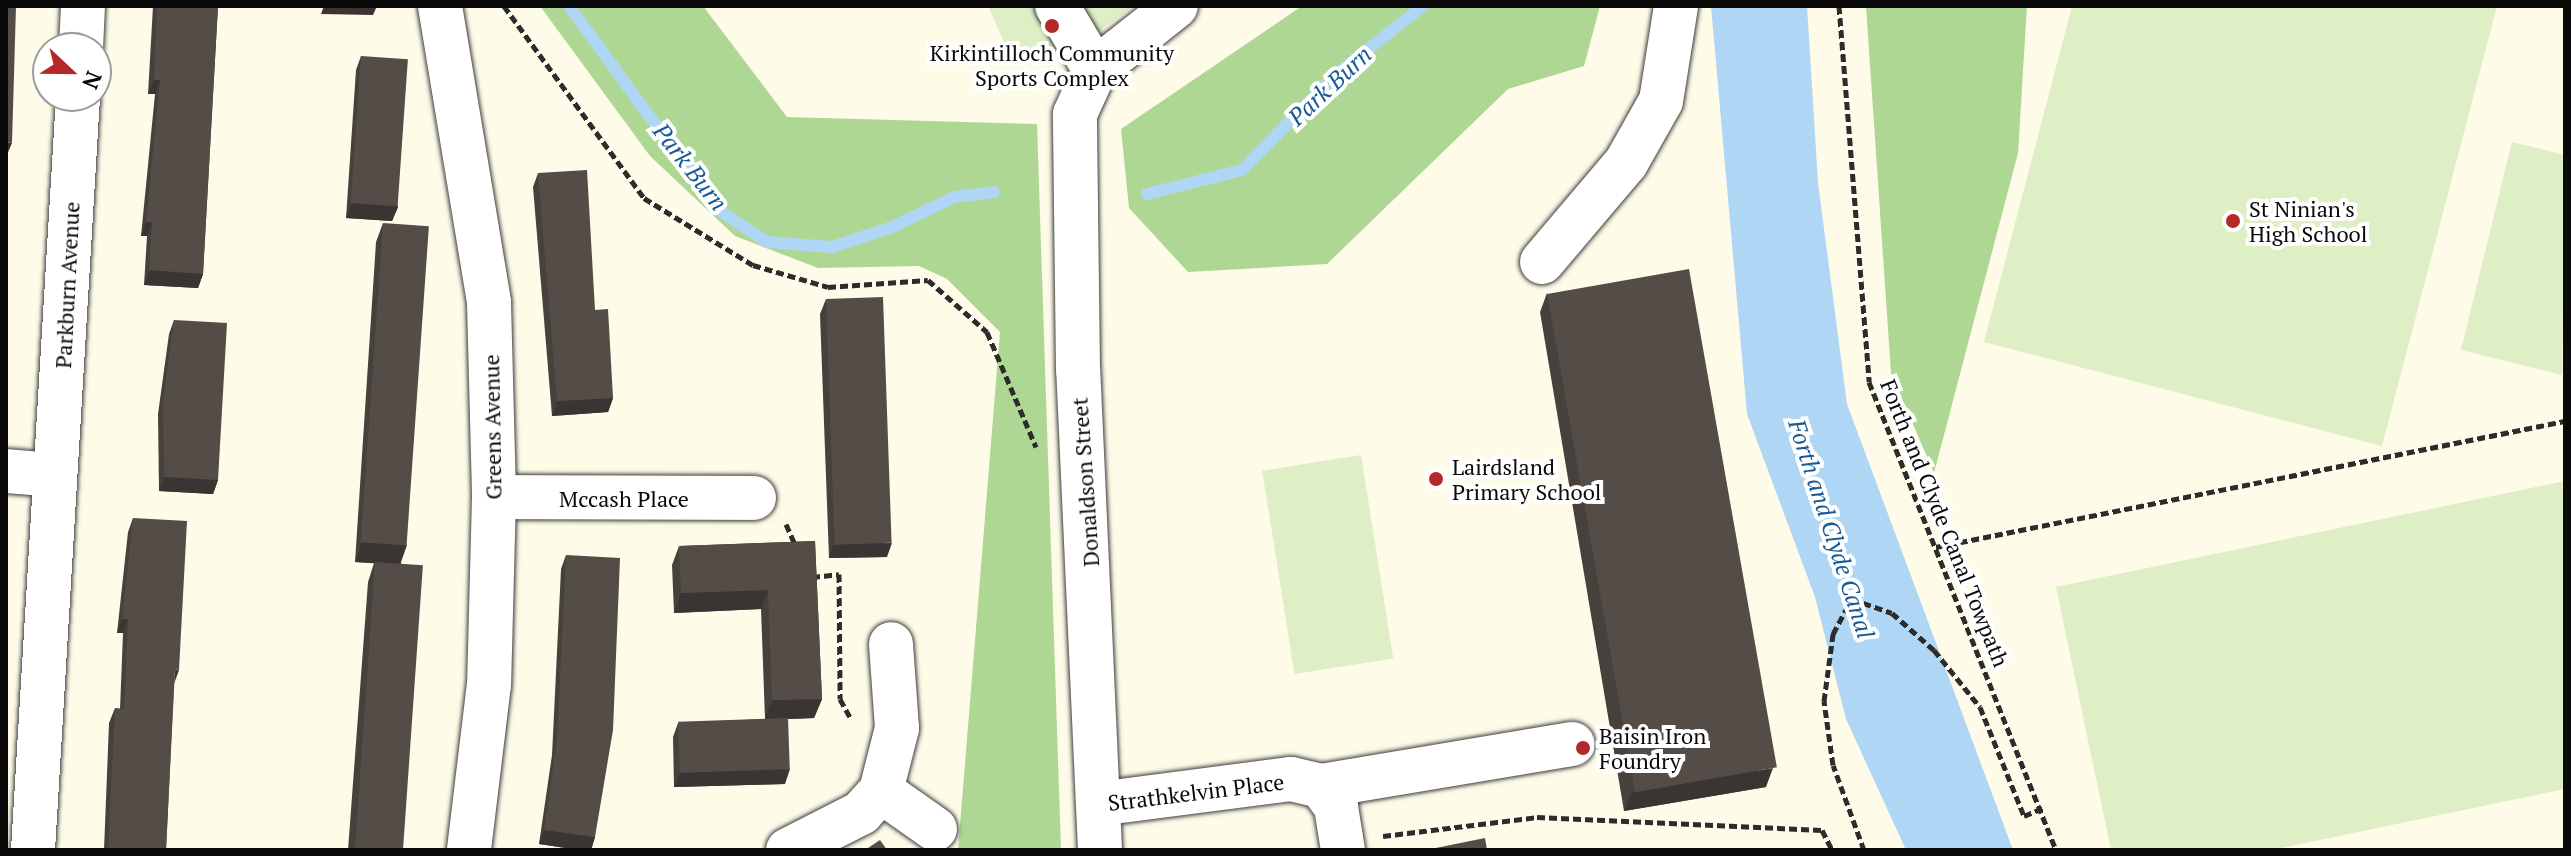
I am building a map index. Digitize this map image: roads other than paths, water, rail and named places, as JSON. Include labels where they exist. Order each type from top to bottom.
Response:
[{"type":"street","points":[[82,32],[83,6]]},
{"type":"street","name":"Greens Avenue","points":[[440,6],[489,303],[494,497],[489,684],[469,850]]},
{"type":"street","points":[[1057,6],[1095,70],[1176,6]]},
{"type":"street","points":[[1542,262],[1626,163],[1661,101],[1676,6]]},
{"type":"street","name":"Donaldson Street","points":[[1095,70],[1075,114],[1078,370],[1100,850]]},
{"type":"street","name":"Parkburn Avenue","points":[[33,850],[77,112]]},
{"type":"street","points":[[6,471],[55,475]]},
{"type":"street","name":"Mccash Place","points":[[494,497],[754,498]]},
{"type":"street","points":[[788,850],[861,813],[882,786],[897,728],[891,644]]},
{"type":"street","name":"Strathkelvin Place","points":[[1098,804],[1291,779],[1321,786],[1573,744]]},
{"type":"street","points":[[882,786],[935,829]]},
{"type":"street","points":[[1321,786],[1336,807],[1343,846]]},
{"type":"water","name":"Forth and Clyde Canal","points":[[1711,6],[1807,6],[1818,183],[1847,404],[2013,850],[1906,850],[1846,719],[1815,597],[1747,414]]},
{"type":"waterway","name":"Park Burn","points":[[569,6],[717,209],[767,242],[832,247],[890,228],[954,197],[994,192]]},
{"type":"waterway","name":"Park Burn","points":[[1147,194],[1242,170],[1335,75],[1423,6]]},
{"type":"place","name":"Kirkintilloch Community Sports Complex","points":[[1052,26]]},
{"type":"place","name":"St Ninian's High School","points":[[2233,221]]},
{"type":"place","name":"Lairdsland Primary School","points":[[1436,479]]},
{"type":"place","name":"Baisin Iron Foundry","points":[[1583,748]]}]
